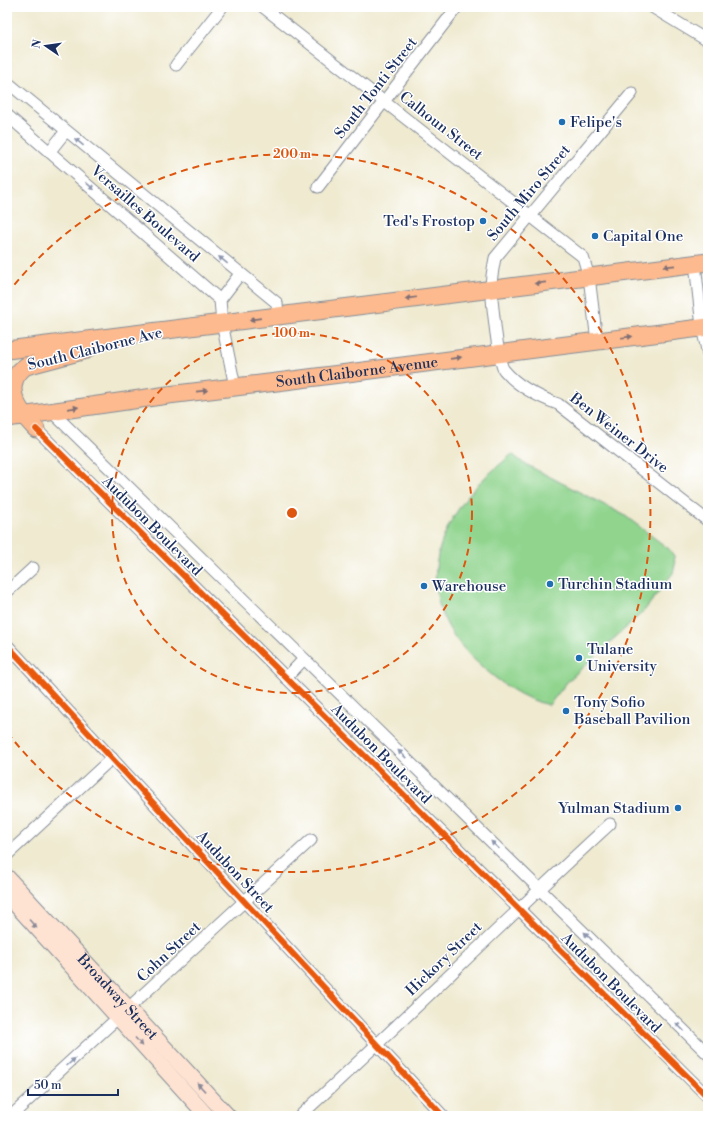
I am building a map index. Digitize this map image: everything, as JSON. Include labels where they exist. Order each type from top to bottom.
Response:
[{"type":"main road","points":[[7,350],[491,288],[702,263]]},
{"type":"main road","name":"South Claiborne Avenue","points":[[15,417],[499,352],[705,327]]},
{"type":"main road","name":"South Claiborne Ave","points":[[36,429],[15,417],[9,396],[10,379],[19,369],[55,357],[174,329]]},
{"type":"street","points":[[176,65],[222,7]]},
{"type":"street","name":"Calhoun Street","points":[[263,7],[583,257],[590,277],[597,341]]},
{"type":"street","name":"South Tonti Street","points":[[318,186],[457,7]]},
{"type":"street","points":[[652,7],[708,41]]},
{"type":"street","name":"Versailles Boulevard","points":[[7,82],[277,303],[278,315]]},
{"type":"street","name":"South Miro Street","points":[[499,352],[491,288],[492,271],[495,258],[632,93]]},
{"type":"street","name":"Versailles Boulevard","points":[[7,116],[50,151],[220,300]]},
{"type":"street","points":[[50,151],[66,131]]},
{"type":"street","points":[[702,263],[708,355]]},
{"type":"street","points":[[235,387],[222,323],[220,300],[240,274]]},
{"type":"street","name":"Ben Weiner Drive","points":[[499,352],[503,369],[534,395],[558,404],[708,521]]},
{"type":"street","name":"Audubon Boulevard","points":[[51,411],[708,1054]]},
{"type":"street","name":"Audubon Boulevard","points":[[36,429],[708,1097]]},
{"type":"street","points":[[7,592],[33,568]]},
{"type":"street","name":"Audubon Street","points":[[7,645],[443,1116]]},
{"type":"street","points":[[286,678],[304,659]]},
{"type":"street","points":[[7,855],[112,758]]},
{"type":"street","name":"Hickory Street","points":[[300,1116],[378,1045],[518,909],[610,824]]},
{"type":"street","name":"Cohn Street","points":[[11,1116],[124,1014],[311,840]]},
{"type":"street","name":"Broadway Street","points":[[7,877],[124,1014],[207,1116]]},
{"type":"street","name":"Broadway Street","points":[[7,895],[124,1014],[228,1116]]},
{"type":"green space","name":"Turchin Stadium","points":[[512,454],[523,463],[624,515],[669,549],[674,556],[675,565],[673,573],[644,611],[568,681],[549,705],[529,699],[511,689],[479,664],[460,644],[446,622],[438,600],[436,577],[438,554],[446,531],[459,509],[476,487]]},
{"type":"cycle path","points":[[36,429],[708,1097]]},
{"type":"cycle path","points":[[7,645],[443,1116]]},
{"type":"place","name":"Felipe's","points":[[562,122]]},
{"type":"place","name":"Ted's Frostop","points":[[483,221]]},
{"type":"place","name":"Capital One","points":[[595,236]]},
{"type":"place","name":"Turchin Stadium","points":[[550,584]]},
{"type":"place","name":"Warehouse","points":[[424,586]]},
{"type":"place","name":"Tulane University","points":[[579,658]]},
{"type":"place","name":"Tony Sofio Baseball Pavilion","points":[[566,711]]},
{"type":"place","name":"Yulman Stadium","points":[[678,808]]}]
